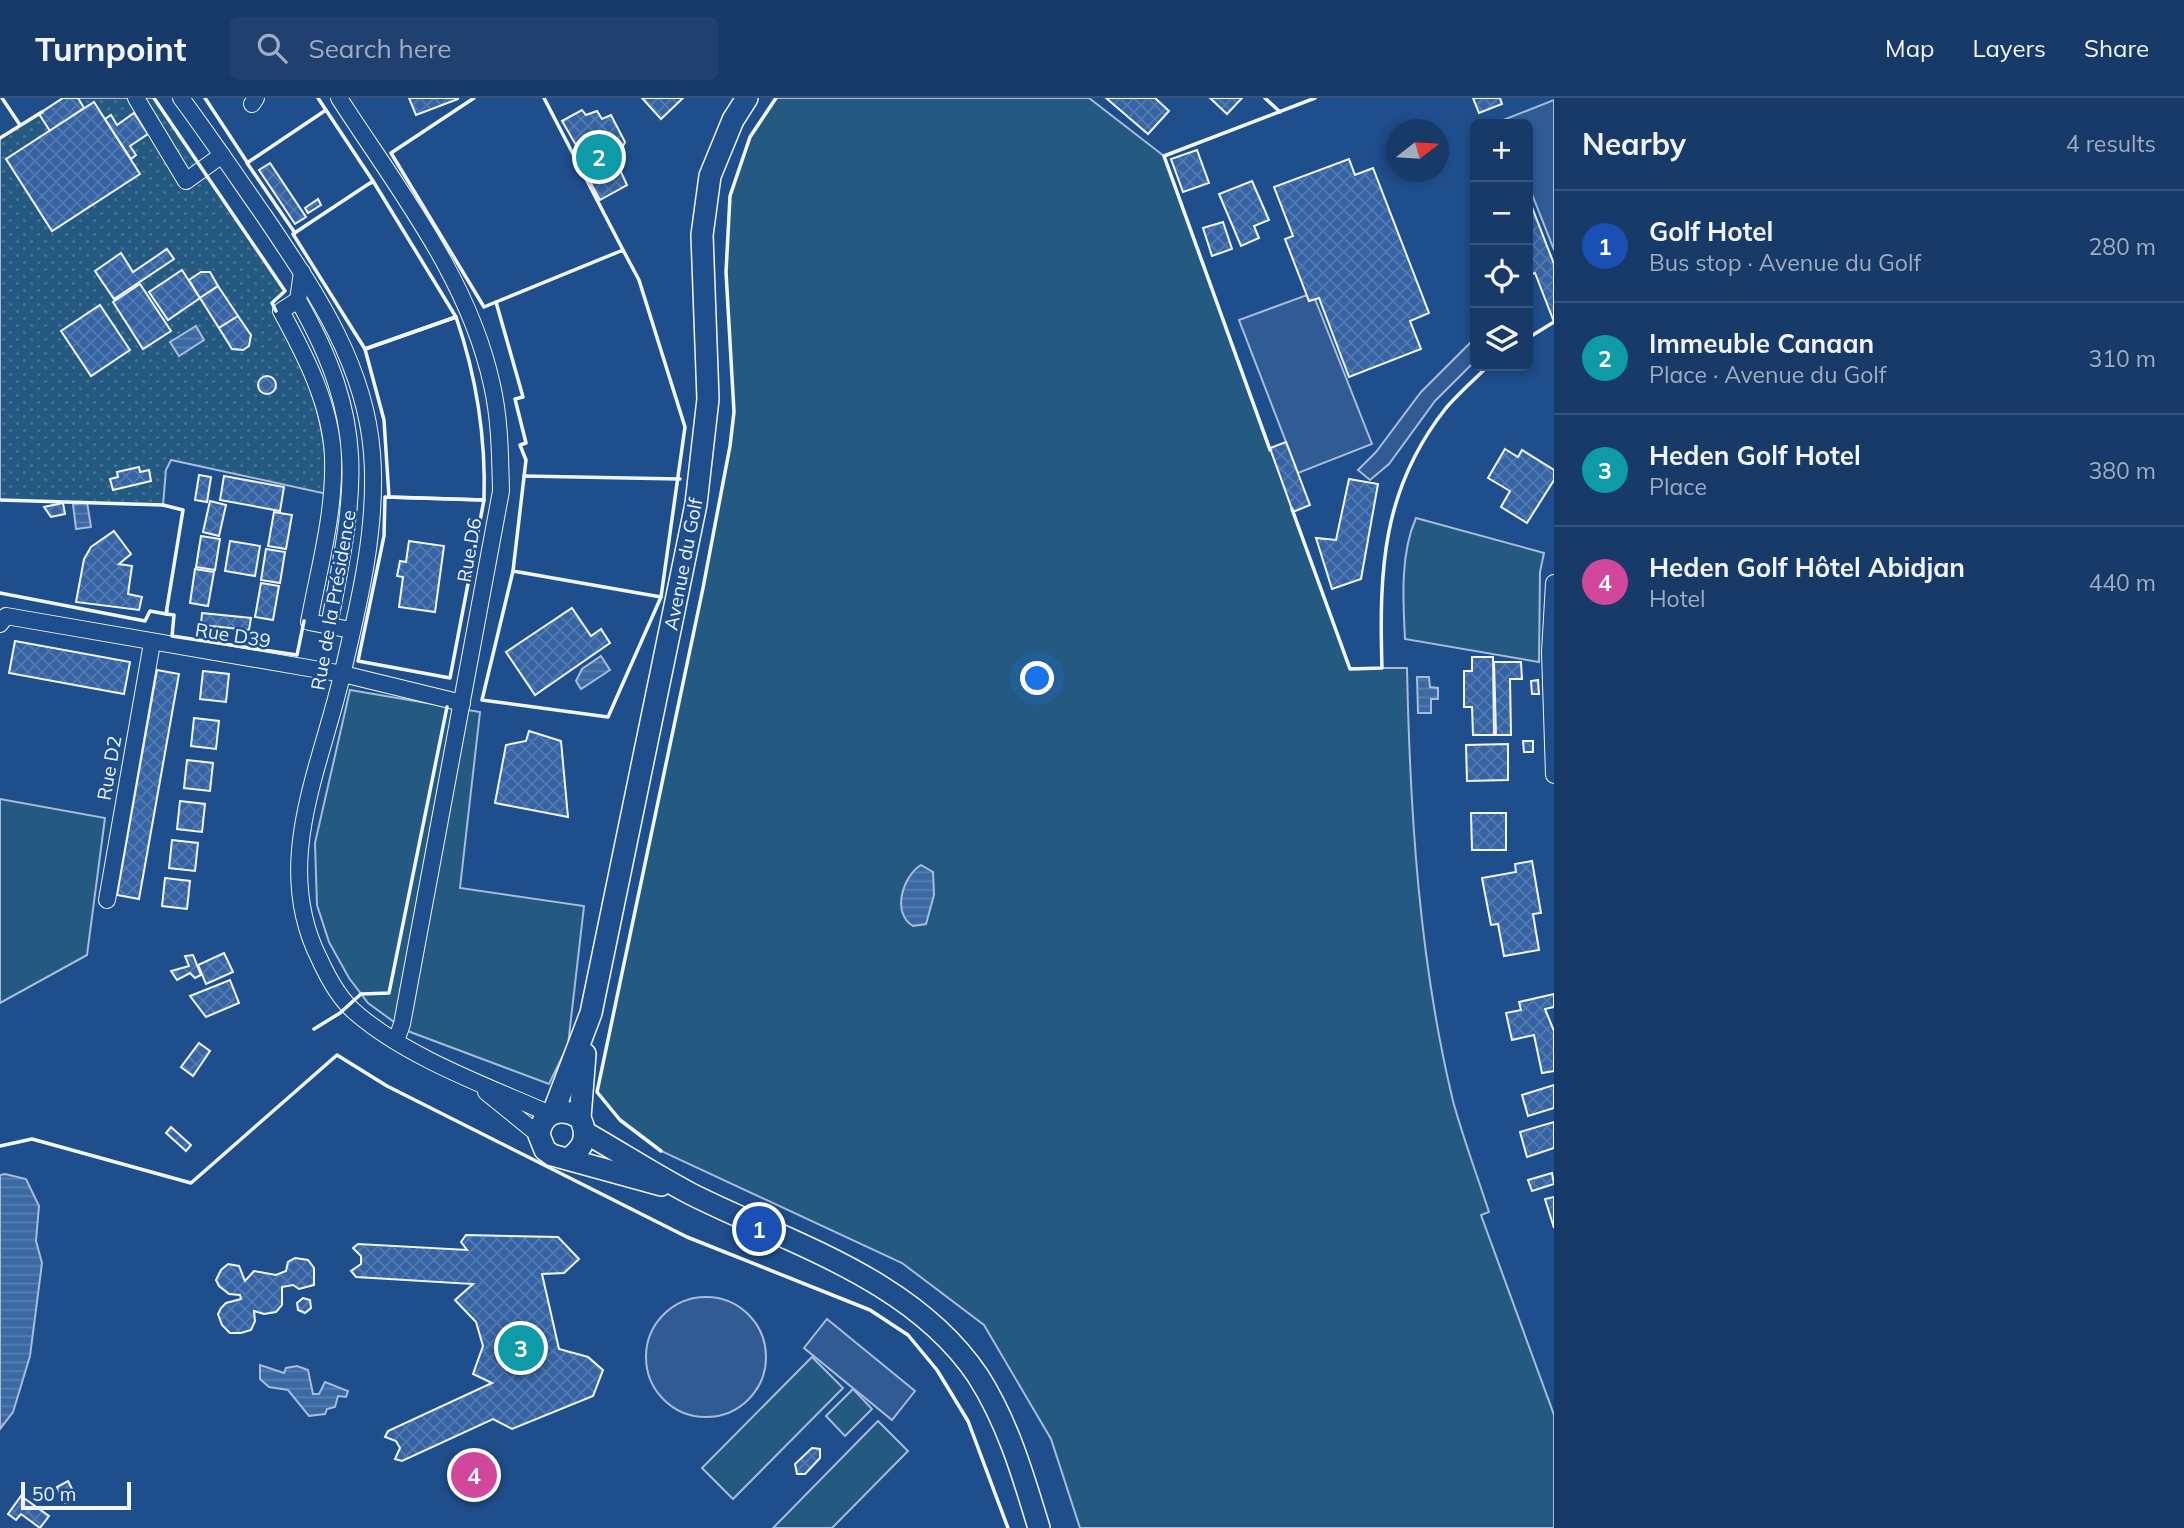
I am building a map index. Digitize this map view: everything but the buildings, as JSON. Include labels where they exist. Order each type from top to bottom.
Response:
[{"type":"main road","name":"Avenue du Golf","points":[[583,1126],[586,1032],[706,440],[709,357],[702,235],[710,176],[733,120],[747,98]]},
{"type":"main road","name":"Avenue du Golf","points":[[539,1135],[544,1120],[551,1114],[586,1032]]},
{"type":"main road","points":[[551,1114],[565,1111],[583,1126],[690,1193],[858,1273],[888,1290],[931,1323],[977,1375],[997,1409],[1012,1442],[1039,1528]]},
{"type":"main road","points":[[568,1159],[581,1148],[583,1126]]},
{"type":"main road","points":[[539,1135],[545,1150],[568,1159],[690,1193]]},
{"type":"street","points":[[136,98],[186,181],[222,155]]},
{"type":"street","name":"Rue de la Présidence","points":[[181,98],[302,272],[342,340],[365,412],[372,452],[369,537],[342,674],[302,821],[297,877],[301,911],[310,940],[340,995],[354,1011],[396,1041],[551,1114]]},
{"type":"street","name":"Rue D6","points":[[339,98],[441,256],[473,324],[492,384],[500,438],[501,491],[402,1024],[396,1041]]},
{"type":"street","points":[[302,272],[298,300],[281,311],[315,381],[333,455],[332,495],[309,622],[351,630]]},
{"type":"street","points":[[1554,583],[1550,652],[1554,775]]},
{"type":"street","name":"Rue D39","points":[[0,624],[6,616],[342,674],[462,703]]},
{"type":"street","name":"Rue D2","points":[[107,900],[152,643]]},
{"type":"street","name":"Rue de la Présidence","points":[[468,1077],[539,1135]]},
{"type":"shaded area","points":[[63,98],[154,98],[285,291],[272,303],[295,351],[319,417],[327,494],[171,460],[166,470],[163,505],[0,500],[0,138]]},
{"type":"shaded area","points":[[776,98],[1089,98],[1164,156],[1350,668],[1407,668],[1418,886],[1441,1048],[1453,1101],[1489,1212],[1481,1215],[1554,1415],[1554,1528],[1080,1528],[1051,1439],[984,1325],[902,1263],[661,1151],[620,1120],[597,1092],[703,588],[730,446],[734,412],[726,273],[730,196],[750,137]]},
{"type":"shaded area","points":[[1554,100],[1554,250],[1533,197],[1533,119],[1506,119]]},
{"type":"shaded area","points":[[1307,295],[1309,301],[1315,299],[1372,444],[1298,473],[1239,320]]},
{"type":"shaded area","points":[[196,326],[204,340],[179,356],[170,342]]},
{"type":"shaded area","points":[[1470,343],[1470,366],[1435,401],[1389,464],[1370,480],[1358,470],[1376,452],[1421,392]]},
{"type":"shaded area","points":[[87,502],[91,527],[76,529],[73,504]]},
{"type":"shaded area","points":[[1416,518],[1544,553],[1540,572],[1539,662],[1405,639],[1405,562]]},
{"type":"shaded area","points":[[601,656],[610,670],[581,689],[576,681],[582,669]]},
{"type":"shaded area","points":[[1417,677],[1429,677],[1430,687],[1438,688],[1438,699],[1431,699],[1431,713],[1418,713]]},
{"type":"shaded area","points":[[350,690],[480,712],[460,888],[584,906],[568,1045],[549,1084],[405,1030],[368,1003],[349,978],[329,942],[317,905],[315,843]]},
{"type":"shaded area","points":[[0,799],[105,818],[87,955],[0,1003]]},
{"type":"shaded area","points":[[921,865],[933,872],[934,895],[926,924],[913,926],[902,913],[902,895],[909,877]]},
{"type":"shaded area","points":[[0,1175],[26,1179],[39,1206],[36,1241],[42,1263],[30,1356],[13,1412],[0,1429]]},
{"type":"shaded area","points":[[706,1297],[729,1301],[749,1314],[762,1334],[766,1357],[762,1380],[749,1400],[729,1413],[706,1417],[683,1413],[663,1400],[650,1380],[646,1357],[650,1334],[663,1314],[683,1301]]},
{"type":"shaded area","points":[[827,1319],[915,1391],[892,1420],[804,1348]]},
{"type":"shaded area","points":[[812,1357],[843,1388],[733,1499],[702,1468]]},
{"type":"shaded area","points":[[260,1365],[284,1373],[286,1368],[297,1366],[308,1370],[313,1394],[319,1394],[325,1382],[348,1391],[346,1397],[338,1396],[335,1407],[327,1409],[325,1414],[309,1416],[288,1390],[269,1387],[260,1379]]},
{"type":"shaded area","points":[[853,1389],[872,1409],[845,1436],[826,1416]]},
{"type":"shaded area","points":[[878,1421],[908,1451],[832,1528],[773,1528]]},
{"type":"wall","points":[[2,98],[20,125]]},
{"type":"wall","points":[[154,98],[285,291],[272,303],[276,311]]},
{"type":"wall","points":[[205,98],[247,162]]},
{"type":"wall","points":[[318,98],[373,181],[371,183]]},
{"type":"wall","points":[[474,98],[391,153],[484,307],[496,302]]},
{"type":"wall","points":[[544,98],[623,250]]},
{"type":"wall","points":[[661,1151],[620,1120],[597,1092],[703,588],[730,446],[734,412],[726,272],[730,196],[750,137],[776,98]]},
{"type":"wall","points":[[1265,98],[1280,112]]},
{"type":"wall","points":[[1270,450],[1164,156],[1315,98]]},
{"type":"wall","points":[[295,233],[247,163],[326,110]]},
{"type":"wall","points":[[0,138],[42,112]]},
{"type":"wall","points":[[373,181],[456,317],[365,349],[293,234],[373,181]]},
{"type":"wall","points":[[623,250],[639,280],[685,427],[661,597],[513,571],[526,460],[520,445],[526,443],[515,399],[523,397],[496,302],[623,250]]},
{"type":"wall","points":[[456,317],[470,362],[479,407],[484,500],[389,497],[384,420],[365,349],[456,317]]},
{"type":"wall","points":[[1533,335],[1554,322]]},
{"type":"wall","points":[[1292,509],[1350,669],[1382,668],[1384,564],[1397,500],[1425,438],[1446,408],[1483,371]]},
{"type":"wall","points":[[524,476],[680,479]]},
{"type":"wall","points":[[385,497],[484,500],[450,678],[358,661],[384,536],[385,497]]},
{"type":"wall","points":[[0,500],[163,505]]},
{"type":"wall","points":[[163,505],[183,510],[166,614],[174,615],[172,636],[297,655],[304,621]]},
{"type":"wall","points":[[513,571],[482,700],[608,717],[661,597]]},
{"type":"wall","points":[[0,593],[145,621],[150,611],[166,614],[167,611]]},
{"type":"wall","points":[[314,1029],[340,1013],[361,994],[389,993],[447,707]]},
{"type":"wall","points":[[0,1146],[32,1139],[191,1183],[337,1055],[387,1086],[687,1237],[870,1310],[908,1335],[937,1370],[968,1421],[1008,1528]]},
{"type":"place","name":"Immeuble Canaan","points":[[599,157]]},
{"type":"place","name":"Golf Hotel","points":[[759,1229]]},
{"type":"place","name":"Heden Golf Hotel","points":[[521,1348]]},
{"type":"place","name":"Heden Golf Hôtel Abidjan","points":[[474,1475]]}]
